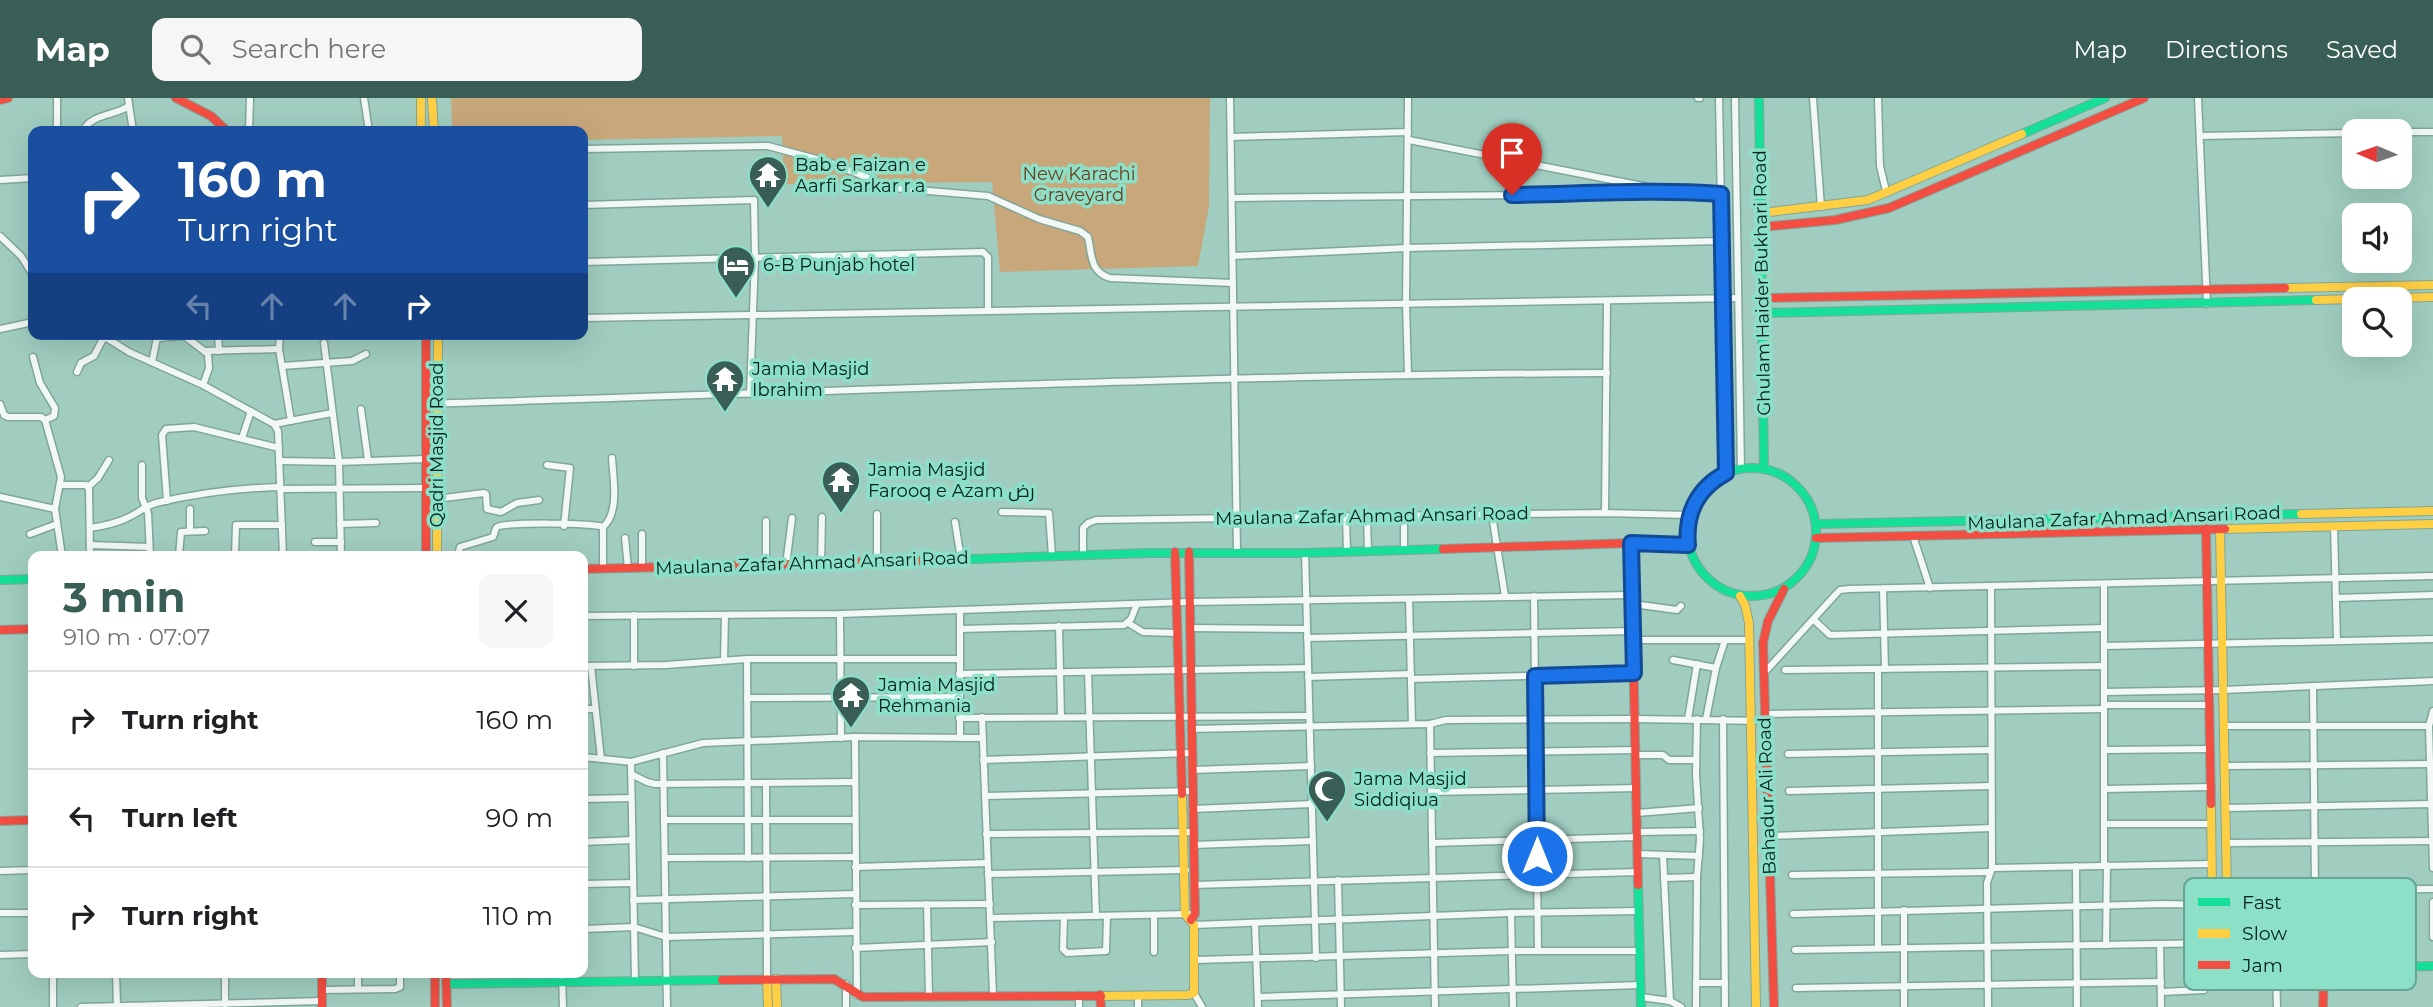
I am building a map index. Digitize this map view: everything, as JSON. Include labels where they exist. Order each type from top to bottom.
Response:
[{"type":"street","points":[[0,100],[8,98]]},
{"type":"street","points":[[57,98],[57,126]]},
{"type":"street","points":[[128,98],[132,126]]},
{"type":"street","points":[[176,98],[211,116],[222,126]]},
{"type":"street","points":[[249,126],[250,98]]},
{"type":"street","points":[[364,98],[368,126]]},
{"type":"street","points":[[421,98],[421,126]]},
{"type":"street","points":[[432,98],[434,126]]},
{"type":"street","points":[[1230,98],[1237,552]]},
{"type":"street","points":[[1408,98],[1408,374]]},
{"type":"street","points":[[1720,98],[1726,473]]},
{"type":"street","points":[[1735,98],[1741,469]]},
{"type":"street","name":"Ghulam Haider Bukhari Road","points":[[1759,98],[1764,469]]},
{"type":"street","points":[[1813,98],[1821,207]]},
{"type":"street","points":[[1878,98],[1880,166],[1886,191]]},
{"type":"street","points":[[1762,213],[1857,203],[2105,98]]},
{"type":"street","points":[[1762,227],[1881,211],[2024,151],[2078,124],[2144,98]]},
{"type":"street","points":[[2198,98],[2207,304]]},
{"type":"street","points":[[87,126],[92,120],[129,106]]},
{"type":"street","points":[[1231,137],[1408,132]]},
{"type":"street","points":[[2412,132],[2433,132]]},
{"type":"street","points":[[2200,136],[2342,133]]},
{"type":"street","points":[[1409,140],[1663,190],[1721,194]]},
{"type":"street","points":[[588,149],[768,146],[831,163],[893,188],[981,193],[1039,219],[1080,230],[1088,237],[1092,264],[1096,271],[1110,278],[1233,284]]},
{"type":"street","points":[[0,180],[28,177]]},
{"type":"street","points":[[1232,198],[1615,194],[1663,190]]},
{"type":"street","points":[[588,205],[754,200],[755,257],[750,394]]},
{"type":"street","points":[[0,236],[21,256],[28,267]]},
{"type":"street","points":[[1233,256],[1407,248],[1722,241]]},
{"type":"street","points":[[588,262],[983,252],[988,257],[988,311]]},
{"type":"street","points":[[1763,298],[2433,285]]},
{"type":"street","points":[[2315,286],[2315,300]]},
{"type":"street","points":[[1763,313],[2433,297]]},
{"type":"street","points":[[588,318],[1738,298]]},
{"type":"street","points":[[1605,513],[1607,300]]},
{"type":"street","points":[[0,329],[28,323]]},
{"type":"street","points":[[77,372],[81,363],[94,356],[100,340]]},
{"type":"street","points":[[110,340],[203,385],[274,424],[278,431],[283,551]]},
{"type":"street","points":[[152,362],[157,340]]},
{"type":"street","points":[[190,340],[205,351],[210,363],[203,385]]},
{"type":"street","points":[[218,340],[219,351]]},
{"type":"street","points":[[280,340],[291,421]]},
{"type":"street","name":"Qadri Masjid Road","points":[[426,340],[426,551]]},
{"type":"street","name":"Qadri Masjid Road","points":[[437,551],[438,340]]},
{"type":"street","points":[[324,343],[339,462],[341,551]]},
{"type":"street","points":[[205,351],[279,349]]},
{"type":"street","points":[[282,366],[352,361],[366,354]]},
{"type":"street","points":[[0,404],[4,415],[8,417],[44,420],[54,416],[55,408],[40,383],[33,357]]},
{"type":"street","points":[[426,404],[1408,374],[1606,373]]},
{"type":"street","points":[[361,409],[368,460]]},
{"type":"street","points":[[242,438],[251,411]]},
{"type":"street","points":[[274,424],[332,413]]},
{"type":"street","points":[[44,420],[59,467],[61,485],[55,509],[61,551]]},
{"type":"street","points":[[167,501],[163,431],[175,427],[194,427],[279,448]]},
{"type":"street","points":[[603,568],[603,527],[610,521],[612,514],[612,458]]},
{"type":"street","points":[[279,461],[426,459]]},
{"type":"street","points":[[61,485],[88,487],[98,478],[109,460]]},
{"type":"street","points":[[142,465],[142,498],[149,519],[149,551]]},
{"type":"street","points":[[547,465],[570,468],[564,526]]},
{"type":"street","points":[[1741,469],[1764,469],[1781,475],[1801,491],[1811,506],[1815,524],[1816,538],[1808,563],[1798,578],[1784,589],[1758,597],[1740,596],[1724,591],[1710,582],[1694,561],[1688,545],[1689,515],[1703,490],[1726,473],[1741,469]]},
{"type":"street","points":[[88,487],[90,551]]},
{"type":"street","points":[[90,528],[115,523],[167,501],[218,490],[426,488]]},
{"type":"street","points":[[436,499],[484,493],[487,509],[501,512],[517,503],[539,500]]},
{"type":"street","points":[[0,497],[55,509]]},
{"type":"street","points":[[190,509],[190,531]]},
{"type":"street","name":"Maulana Zafar Ahmad Ansari Road","points":[[1815,524],[2433,511]]},
{"type":"street","points":[[1002,512],[1049,513],[1052,556]]},
{"type":"street","name":"Maulana Zafar Ahmad Ansari Road","points":[[1083,555],[1083,528],[1096,520],[1605,513],[1689,515]]},
{"type":"street","points":[[877,514],[877,562]]},
{"type":"street","points":[[1492,515],[1505,596]]},
{"type":"street","points":[[1346,516],[1347,551]]},
{"type":"street","points":[[1367,516],[1368,550]]},
{"type":"street","points":[[1404,516],[1404,550]]},
{"type":"street","points":[[821,564],[822,517]]},
{"type":"street","points":[[786,565],[792,518]]},
{"type":"street","points":[[765,521],[766,565]]},
{"type":"street","points":[[956,522],[961,559]]},
{"type":"street","points":[[340,524],[376,523]]},
{"type":"street","points":[[459,551],[460,547],[493,537],[498,526],[526,523],[564,526],[594,524],[603,527]]},
{"type":"street","points":[[30,534],[57,524]]},
{"type":"street","name":"Maulana Zafar Ahmad Ansari Road","points":[[1816,538],[2433,524]]},
{"type":"street","points":[[235,551],[236,525],[282,525]]},
{"type":"street","points":[[2334,526],[2337,641]]},
{"type":"street","points":[[2206,529],[2214,878]]},
{"type":"street","points":[[2220,529],[2227,878]]},
{"type":"street","points":[[179,551],[180,534],[205,531]]},
{"type":"street","points":[[642,534],[642,568]]},
{"type":"street","points":[[1913,536],[1930,588]]},
{"type":"street","points":[[625,538],[628,568]]},
{"type":"street","points":[[315,542],[341,542]]},
{"type":"street","points":[[1631,543],[1641,1007]]},
{"type":"street","name":"Maulana Zafar Ahmad Ansari Road","points":[[588,569],[1175,552],[1305,554],[1631,543],[1688,545]]},
{"type":"street","points":[[90,545],[149,547]]},
{"type":"street","points":[[1175,552],[1183,870],[1196,960],[1194,993],[1202,1007]]},
{"type":"street","points":[[1189,552],[1194,884],[1191,919]]},
{"type":"street","points":[[1305,554],[1316,958]]},
{"type":"street","points":[[1763,673],[1840,590],[2433,576]]},
{"type":"street","points":[[0,580],[28,579]]},
{"type":"street","points":[[2104,584],[2106,945]]},
{"type":"street","points":[[1988,1007],[1991,587]]},
{"type":"street","name":"Bahadur Ali Road","points":[[1774,1007],[1763,673],[1765,629],[1784,589]]},
{"type":"street","points":[[1878,948],[1878,713],[1885,634],[1883,589]]},
{"type":"street","points":[[2336,598],[2433,595]]},
{"type":"street","points":[[588,616],[840,614],[1189,602],[1505,596],[1632,599],[1677,610],[1681,606]]},
{"type":"street","points":[[1534,596],[1538,951]]},
{"type":"street","name":"Bahadur Ali Road","points":[[1740,596],[1748,613],[1756,1007]]},
{"type":"street","points":[[1409,599],[1412,724]]},
{"type":"street","points":[[960,629],[1124,625],[1128,623],[1137,604]]},
{"type":"street","points":[[960,611],[960,738]]},
{"type":"street","points":[[840,614],[841,738]]},
{"type":"street","points":[[634,615],[634,666]]},
{"type":"street","points":[[724,615],[724,660]]},
{"type":"street","points":[[1814,620],[1830,635],[2104,628]]},
{"type":"street","points":[[1128,623],[1143,632],[1177,633]]},
{"type":"street","points":[[1059,626],[1061,717]]},
{"type":"street","points":[[1190,628],[1307,629]]},
{"type":"street","points":[[0,630],[28,629]]},
{"type":"street","points":[[1307,638],[1535,634],[1749,640]]},
{"type":"street","points":[[2104,646],[2433,639]]},
{"type":"street","points":[[1706,719],[1716,668],[1725,640]]},
{"type":"street","points":[[588,666],[747,659],[960,659]]},
{"type":"street","points":[[747,659],[748,858]]},
{"type":"street","points":[[1673,660],[1716,668]]},
{"type":"street","points":[[1688,719],[1697,664]]},
{"type":"street","points":[[1785,670],[2104,666]]},
{"type":"street","points":[[959,674],[1308,668]]},
{"type":"street","points":[[588,671],[601,759]]},
{"type":"street","points":[[1088,672],[1096,916]]},
{"type":"street","points":[[1308,677],[1634,673]]},
{"type":"street","points":[[2104,692],[2208,691],[2433,681]]},
{"type":"street","points":[[2313,686],[2315,878]]},
{"type":"street","points":[[747,698],[959,697]]},
{"type":"street","points":[[1191,729],[1430,724],[1446,720],[1749,720],[1878,713],[2209,705]]},
{"type":"street","points":[[588,709],[595,709]]},
{"type":"street","points":[[2433,711],[2429,726],[2433,868]]},
{"type":"street","points":[[959,718],[1309,716]]},
{"type":"street","points":[[982,717],[993,995]]},
{"type":"street","points":[[1696,1007],[1700,831],[1697,719]]},
{"type":"street","points":[[1723,719],[1725,1007]]},
{"type":"street","points":[[1430,724],[1435,1007]]},
{"type":"street","points":[[2224,726],[2429,726]]},
{"type":"street","points":[[855,737],[857,995]]},
{"type":"street","points":[[588,758],[632,762],[703,743],[747,740],[982,738]]},
{"type":"street","points":[[2104,750],[2209,749]]},
{"type":"street","points":[[1788,754],[1990,750]]},
{"type":"street","points":[[1430,753],[1636,752],[1663,755],[1669,760],[1696,760]]},
{"type":"street","points":[[663,753],[667,1007]]},
{"type":"street","points":[[983,760],[1191,753]]},
{"type":"street","points":[[632,762],[635,981]]},
{"type":"street","points":[[2225,766],[2430,764]]},
{"type":"street","points":[[1192,770],[1311,766]]},
{"type":"street","points":[[631,774],[647,782],[664,784],[855,782]]},
{"type":"street","points":[[766,783],[766,934],[777,1007]]},
{"type":"street","points":[[1789,791],[1991,786]]},
{"type":"street","points":[[2104,789],[2211,787]]},
{"type":"street","points":[[1431,792],[1637,788]]},
{"type":"street","points":[[985,796],[1191,791]]},
{"type":"street","points":[[588,799],[631,798]]},
{"type":"street","points":[[1192,808],[1312,804]]},
{"type":"street","points":[[2227,808],[2431,804]]},
{"type":"street","points":[[1637,813],[1699,808]]},
{"type":"street","points":[[0,821],[28,820]]},
{"type":"street","points":[[664,820],[855,820]]},
{"type":"street","points":[[2104,824],[2211,824]]},
{"type":"street","points":[[1768,836],[1991,828]]},
{"type":"street","points":[[1432,843],[1700,831]]},
{"type":"street","points":[[986,834],[1193,832]]},
{"type":"street","points":[[588,842],[632,840]]},
{"type":"street","points":[[1193,845],[1312,841]]},
{"type":"street","points":[[2227,844],[2432,841]]},
{"type":"street","points":[[1638,854],[1699,856]]},
{"type":"street","points":[[1663,855],[1670,1001]]},
{"type":"street","points":[[665,858],[855,858]]},
{"type":"street","points":[[855,867],[988,863]]},
{"type":"street","points":[[1792,875],[2212,864]]},
{"type":"street","points":[[2076,866],[2077,1007]]},
{"type":"street","points":[[988,874],[1193,869]]},
{"type":"street","points":[[0,871],[28,870]]},
{"type":"street","points":[[1194,884],[1638,872]]},
{"type":"street","points":[[1664,878],[1697,877]]},
{"type":"street","points":[[1338,880],[1341,1007]]},
{"type":"street","points":[[588,884],[633,883]]},
{"type":"street","points":[[634,900],[855,894]]},
{"type":"street","points":[[1793,914],[2106,905],[2184,900]]},
{"type":"street","points":[[2433,902],[2433,937]]},
{"type":"street","points":[[927,904],[929,996]]},
{"type":"street","points":[[855,905],[990,904]]},
{"type":"street","points":[[1904,910],[1904,1007]]},
{"type":"street","points":[[991,918],[1154,915],[1255,923],[1639,911]]},
{"type":"street","points":[[0,913],[28,913]]},
{"type":"street","points":[[1511,913],[1514,1007]]},
{"type":"street","points":[[1154,915],[1154,952]]},
{"type":"street","points":[[1063,917],[1063,949],[1067,953],[1106,951],[1107,916]]},
{"type":"street","points":[[1255,923],[1258,1007]]},
{"type":"street","points":[[588,929],[634,927],[666,937],[855,932]]},
{"type":"street","points":[[855,948],[992,942]]},
{"type":"street","points":[[1794,950],[2184,944]]},
{"type":"street","points":[[2160,945],[2161,1007]]},
{"type":"street","points":[[1196,960],[1512,951],[1640,951]]},
{"type":"street","points":[[0,955],[28,954]]},
{"type":"street","points":[[53,978],[53,1007]]},
{"type":"street","points":[[116,978],[117,1006]]},
{"type":"street","points":[[225,978],[225,1004]]},
{"type":"street","points":[[81,1007],[322,1004],[322,978]]},
{"type":"street","points":[[358,978],[358,989]]},
{"type":"street","points":[[322,990],[398,989],[399,978]]},
{"type":"street","points":[[435,978],[435,1007]]},
{"type":"street","points":[[446,978],[447,1007]]},
{"type":"street","points":[[446,984],[562,978],[635,981],[834,979],[863,997],[1194,993]]},
{"type":"street","points":[[562,978],[563,1007]]},
{"type":"street","points":[[768,1007],[771,979]]},
{"type":"street","points":[[1796,988],[2161,982]]},
{"type":"street","points":[[1696,983],[1725,983]]},
{"type":"street","points":[[846,984],[846,1007]]},
{"type":"street","points":[[1258,997],[1641,985]]},
{"type":"street","points":[[2161,992],[2204,990]]},
{"type":"street","points":[[966,995],[966,1007]]},
{"type":"street","points":[[1079,995],[1079,1007]]},
{"type":"street","points":[[1100,995],[1101,1007]]},
{"type":"street","points":[[1138,995],[1138,1007]]},
{"type":"street","points":[[1641,997],[1670,1001],[1681,1007]]},
{"type":"green space","name":"New Karachi Graveyard","points":[[451,98],[1210,98],[1209,206],[1198,266],[1000,272],[992,182],[784,184],[782,136],[588,140],[588,126],[452,126]]},
{"type":"traffic: fast","points":[[1759,98],[1764,469]]},
{"type":"traffic: fast","points":[[2022,134],[2105,98]]},
{"type":"traffic: fast","points":[[1763,313],[2316,300]]},
{"type":"traffic: fast","points":[[1752,468],[1777,472],[1798,486],[1812,507],[1816,532],[1812,557],[1798,578],[1777,592],[1752,596],[1727,592],[1706,578],[1692,557],[1688,532],[1692,507],[1706,486],[1727,472],[1752,468]]},
{"type":"traffic: fast","points":[[1816,524],[2301,514]]},
{"type":"traffic: fast","points":[[917,561],[1149,553],[1305,553],[1443,549]]},
{"type":"traffic: fast","points":[[0,580],[28,579]]},
{"type":"traffic: fast","points":[[1638,885],[1641,1007]]},
{"type":"traffic: fast","points":[[2416,966],[2433,966]]},
{"type":"traffic: fast","points":[[446,984],[722,980]]},
{"type":"traffic: slow","points":[[421,98],[421,126]]},
{"type":"traffic: slow","points":[[432,98],[434,126]]},
{"type":"traffic: slow","points":[[1762,213],[1868,200],[2022,134]]},
{"type":"traffic: slow","points":[[2285,288],[2433,285]]},
{"type":"traffic: slow","points":[[2316,300],[2433,297]]},
{"type":"traffic: slow","points":[[437,551],[438,340]]},
{"type":"traffic: slow","points":[[2301,514],[2433,511]]},
{"type":"traffic: slow","points":[[2225,529],[2433,524]]},
{"type":"traffic: slow","points":[[2220,529],[2227,878]]},
{"type":"traffic: slow","points":[[1740,596],[1749,623],[1756,1007]]},
{"type":"traffic: slow","points":[[1101,996],[1194,993],[1194,925],[1185,914],[1182,794]]},
{"type":"traffic: slow","points":[[2211,804],[2212,878]]},
{"type":"traffic: slow","points":[[767,979],[768,1007]]},
{"type":"traffic: slow","points":[[776,979],[777,1007]]},
{"type":"traffic: jam","points":[[0,100],[8,98]]},
{"type":"traffic: jam","points":[[176,98],[211,116],[222,126]]},
{"type":"traffic: jam","points":[[1762,227],[1835,220],[1889,208],[2144,98]]},
{"type":"traffic: jam","points":[[1763,298],[2285,288]]},
{"type":"traffic: jam","points":[[426,340],[426,551]]},
{"type":"traffic: jam","points":[[2206,529],[2211,804]]},
{"type":"traffic: jam","points":[[1816,538],[2225,529]]},
{"type":"traffic: jam","points":[[1631,543],[1638,885]]},
{"type":"traffic: jam","points":[[1443,549],[1631,543],[1688,545]]},
{"type":"traffic: jam","points":[[1175,552],[1182,794]]},
{"type":"traffic: jam","points":[[1189,552],[1195,914],[1191,920]]},
{"type":"traffic: jam","points":[[588,569],[917,561]]},
{"type":"traffic: jam","points":[[1774,1007],[1763,643],[1768,621],[1784,589]]},
{"type":"traffic: jam","points":[[0,630],[28,629]]},
{"type":"traffic: jam","points":[[0,821],[28,820]]},
{"type":"traffic: jam","points":[[322,978],[322,1007]]},
{"type":"traffic: jam","points":[[435,978],[435,1007]]},
{"type":"traffic: jam","points":[[446,978],[447,1007]]},
{"type":"traffic: jam","points":[[722,980],[834,979],[863,997],[1101,996]]},
{"type":"traffic: jam","points":[[2323,990],[2323,1007]]},
{"type":"traffic: jam","points":[[1100,995],[1101,1007]]},
{"type":"place","name":"Bab e Faizan e Aarfi Sarkar r.a","points":[[768,209]]},
{"type":"place","name":"6-B Punjab hotel","points":[[736,299]]},
{"type":"place","name":"Jamia Masjid Ibrahim","points":[[725,413]]},
{"type":"place","name":"Jamia Masjid Farooq e Azam رض","points":[[841,514]]},
{"type":"place","name":"Jamia Masjid Rehmania","points":[[851,729]]},
{"type":"place","name":"Jama Masjid Siddiqiua","points":[[1327,823]]},
{"type":"route","points":[[1512,195],[1615,194],[1663,190],[1721,194],[1726,473],[1710,483],[1697,498],[1689,515],[1688,545],[1631,543],[1634,673],[1535,676],[1537,856]]}]
